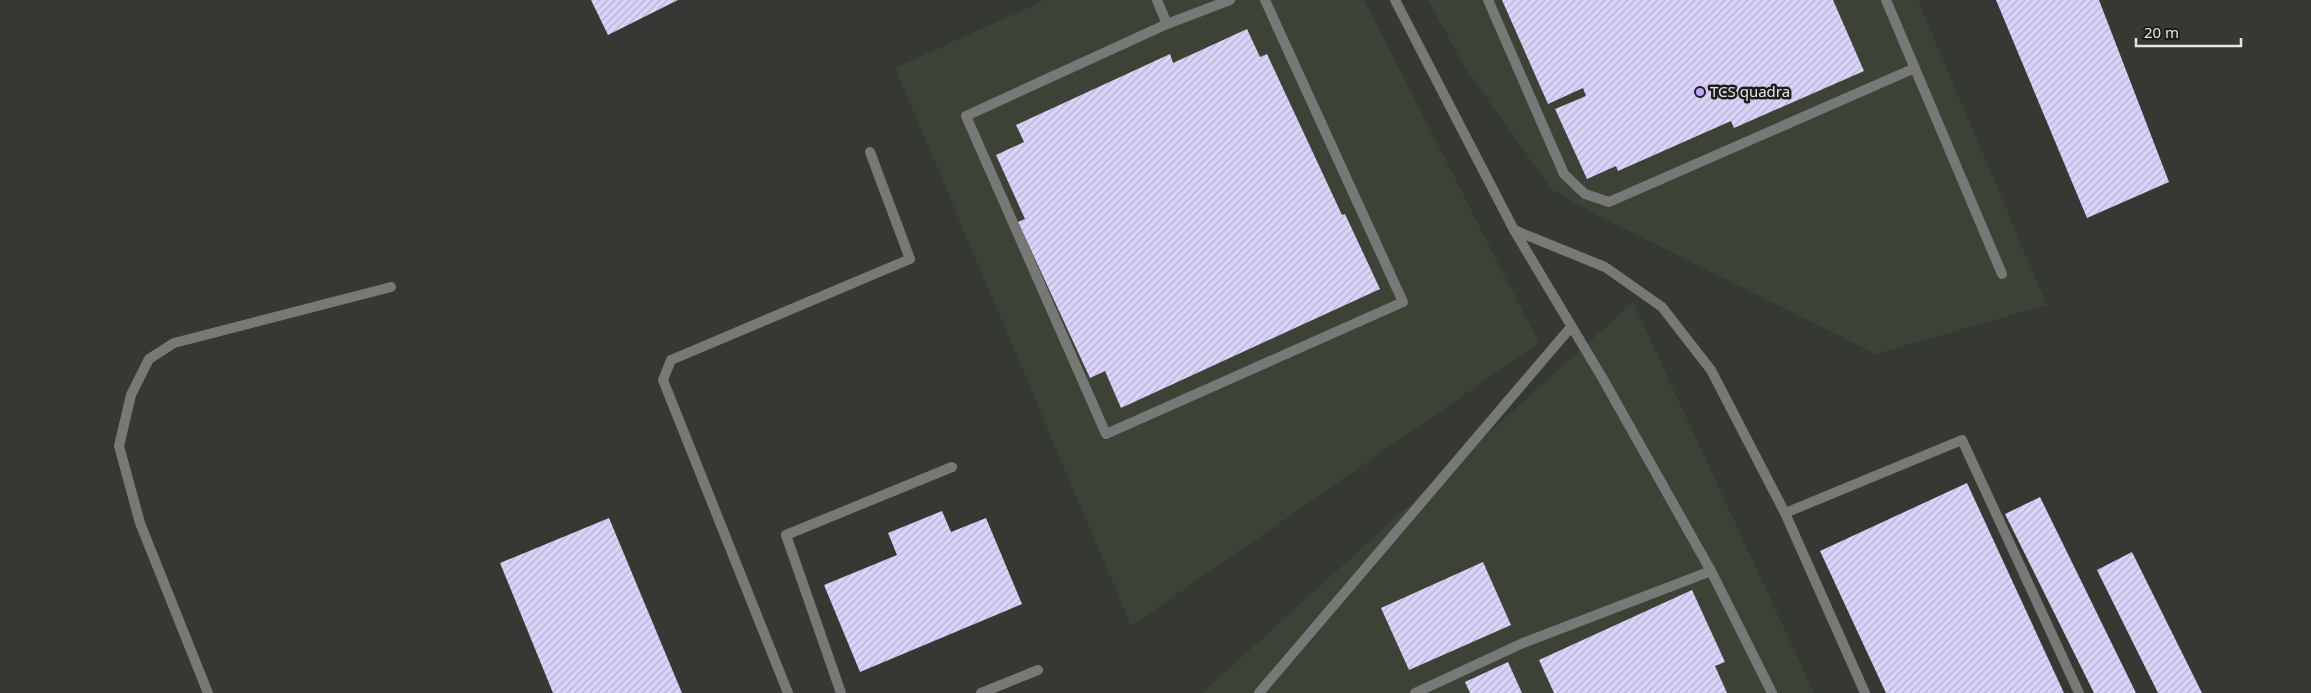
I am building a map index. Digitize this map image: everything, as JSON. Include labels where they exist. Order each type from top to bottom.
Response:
[{"type":"lane","points":[[1158,0],[1167,24]]},
{"type":"lane","points":[[1230,0],[1167,24],[966,116],[1106,434],[1404,302],[1265,0]]},
{"type":"lane","points":[[1396,0],[1514,230],[1572,327],[1711,571],[1772,693]]},
{"type":"lane","points":[[1488,0],[1564,174],[1585,194],[1609,202],[1915,68]]},
{"type":"lane","points":[[1886,0],[2002,274]]},
{"type":"lane","points":[[788,693],[663,380],[671,360],[910,259],[870,152]]},
{"type":"lane","points":[[1514,230],[1605,267],[1662,307],[1711,370],[1785,513],[1866,693]]},
{"type":"lane","points":[[208,693],[140,523],[119,446],[131,395],[148,359],[174,343],[391,287]]},
{"type":"lane","points":[[1259,693],[1572,327]]},
{"type":"lane","points":[[1785,513],[1962,440],[2079,693]]},
{"type":"lane","points":[[842,693],[786,535],[952,466]]},
{"type":"lane","points":[[1415,693],[1523,643],[1711,571]]},
{"type":"lane","points":[[981,693],[1038,670]]},
{"type":"shaded area","points":[[1045,0],[1364,0],[1539,343],[1131,626],[895,68]]},
{"type":"shaded area","points":[[1428,0],[1918,0],[2047,305],[1876,354],[1595,214],[1551,189],[1464,66]]},
{"type":"shaded area","points":[[1633,302],[1814,693],[1202,693]]},
{"type":"building","points":[[591,0],[678,0],[608,35]]},
{"type":"building","name":"TCS quadra","points":[[1502,0],[1833,0],[1864,71],[1734,128],[1731,121],[1618,171],[1616,166],[1587,179],[1555,109],[1586,96],[1583,88],[1548,104]]},
{"type":"building","points":[[1996,0],[2099,0],[2169,182],[2087,218]]},
{"type":"building","points":[[1247,29],[1260,57],[1267,54],[1342,215],[1345,214],[1380,289],[1121,408],[1105,371],[1090,378],[1018,222],[1025,219],[996,155],[1024,142],[1016,125],[1170,54],[1173,63]]},
{"type":"building","points":[[1967,483],[2064,693],[1886,693],[1820,551]]},
{"type":"building","points":[[2040,497],[2136,693],[2094,693],[2005,514]]},
{"type":"building","points":[[942,511],[951,532],[986,518],[1022,604],[860,672],[824,585],[897,555],[888,533]]},
{"type":"building","points":[[609,518],[682,693],[553,693],[500,563]]},
{"type":"building","points":[[2132,552],[2202,693],[2158,693],[2097,570]]},
{"type":"building","points":[[1483,562],[1511,625],[1409,670],[1381,608]]},
{"type":"building","points":[[1692,590],[1725,662],[1715,666],[1727,693],[1554,693],[1539,660]]},
{"type":"building","points":[[1508,662],[1522,693],[1470,693],[1465,682]]},
{"type":"place","name":"TCS quadra","points":[[1700,92]]}]
